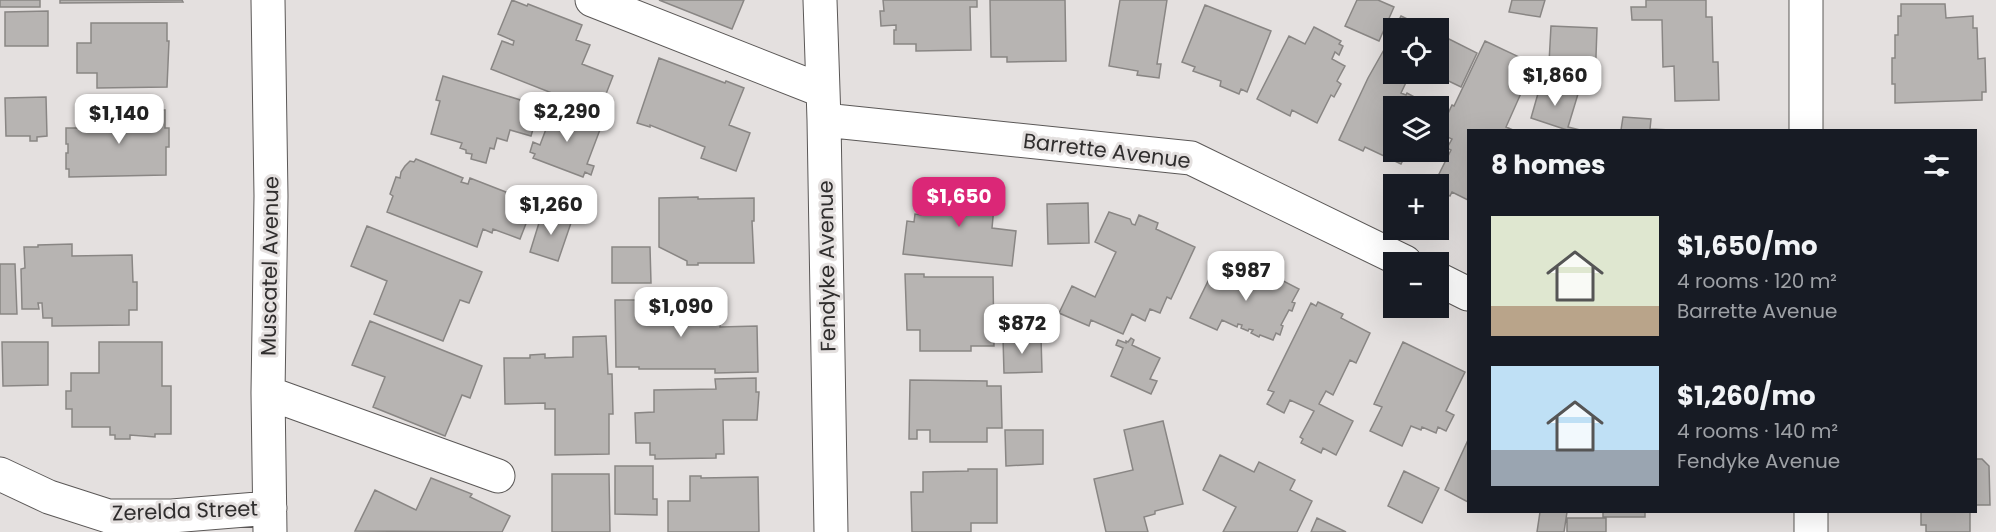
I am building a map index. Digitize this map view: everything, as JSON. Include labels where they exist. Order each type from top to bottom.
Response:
[{"type":"street","name":"Muscatel Avenue","points":[[268,0],[271,196],[268,393],[270,520]]},
{"type":"street","name":"Barrette Avenue","points":[[592,0],[824,105],[1191,158],[1384,252]]},
{"type":"street","name":"Fendyke Avenue","points":[[820,0],[824,105],[831,532]]},
{"type":"street","points":[[1806,0],[1806,129]]},
{"type":"street","points":[[1449,284],[1467,294]]},
{"type":"street","points":[[268,393],[498,476]]},
{"type":"street","name":"Zerelda Street","points":[[0,474],[49,497],[108,516],[270,520]]},
{"type":"street","points":[[1811,513],[1812,532]]},
{"type":"building","points":[[0,0],[40,0],[40,7],[0,7]]},
{"type":"building","points":[[60,0],[182,0],[183,2],[60,3]]},
{"type":"building","points":[[512,0],[582,25],[576,40],[590,45],[582,64],[613,76],[597,117],[560,103],[562,97],[491,69],[502,41],[513,45],[514,41],[498,34]]},
{"type":"building","points":[[659,0],[744,0],[732,29]]},
{"type":"building","points":[[883,0],[977,0],[977,7],[970,7],[971,50],[916,51],[916,44],[894,44],[896,25],[881,26],[880,11],[884,11]]},
{"type":"building","points":[[990,0],[1065,0],[1066,61],[1007,62],[1007,57],[991,57]]},
{"type":"building","points":[[1120,0],[1167,0],[1157,64],[1161,64],[1159,78],[1137,75],[1138,71],[1109,66]]},
{"type":"building","points":[[1357,0],[1378,0],[1394,7],[1389,18],[1383,18],[1383,32],[1379,41],[1345,26]]},
{"type":"building","points":[[1512,0],[1545,0],[1540,17],[1509,12]]},
{"type":"building","points":[[1646,0],[1706,0],[1706,17],[1712,17],[1713,62],[1718,62],[1719,100],[1675,101],[1674,66],[1663,67],[1662,20],[1632,20],[1631,7],[1646,7]]},
{"type":"building","points":[[1901,4],[1945,4],[1946,18],[1973,16],[1973,28],[1977,28],[1978,59],[1985,58],[1986,92],[1982,92],[1982,100],[1895,103],[1892,58],[1895,58],[1895,35],[1898,35],[1898,16],[1901,16]]},
{"type":"building","points":[[1205,5],[1271,31],[1247,92],[1241,89],[1239,94],[1220,86],[1221,81],[1193,71],[1195,67],[1182,62]]},
{"type":"building","points":[[48,11],[48,46],[5,46],[5,12]]},
{"type":"building","points":[[91,23],[167,23],[167,41],[169,41],[167,87],[97,88],[97,73],[77,73],[77,43],[91,43]]},
{"type":"building","points":[[1551,26],[1597,28],[1595,84],[1549,63]]},
{"type":"building","points":[[1314,27],[1341,41],[1339,44],[1343,46],[1339,55],[1335,52],[1332,59],[1345,66],[1337,81],[1341,84],[1334,97],[1331,95],[1317,123],[1292,110],[1290,116],[1257,99],[1289,36],[1305,44]]},
{"type":"building","points":[[1449,39],[1477,53],[1461,87],[1449,81]]},
{"type":"building","points":[[1485,41],[1534,64],[1506,127],[1511,129],[1467,129],[1467,200],[1452,192],[1449,196],[1449,174],[1439,174],[1445,162],[1449,162],[1451,150],[1449,144],[1452,139],[1449,138],[1449,111],[1452,105],[1454,106]]},
{"type":"building","points":[[1383,51],[1383,84],[1405,84],[1401,93],[1413,96],[1383,96],[1383,156],[1365,147],[1363,151],[1339,140]]},
{"type":"building","points":[[659,58],[744,88],[729,125],[750,133],[736,171],[701,158],[705,147],[650,125],[650,127],[637,123]]},
{"type":"building","points":[[443,76],[540,106],[531,136],[510,130],[507,141],[497,138],[494,149],[490,148],[486,163],[471,159],[472,154],[460,148],[462,143],[431,134],[440,101],[436,100]]},
{"type":"building","points":[[1541,83],[1578,94],[1568,127],[1576,129],[1564,129],[1531,118]]},
{"type":"building","points":[[46,97],[47,136],[37,137],[37,141],[30,141],[30,136],[6,136],[5,98]]},
{"type":"building","points":[[554,108],[601,127],[587,164],[594,166],[591,175],[585,172],[583,177],[533,158],[535,154],[530,152],[533,142],[540,145]]},
{"type":"building","points":[[95,110],[165,110],[165,128],[169,128],[166,175],[69,177],[69,169],[66,169],[68,144],[66,144],[66,128],[89,128],[89,117],[95,117]]},
{"type":"building","points":[[1623,117],[1651,119],[1650,129],[1621,129]]},
{"type":"building","points":[[416,159],[463,178],[461,182],[468,184],[470,178],[534,203],[520,239],[493,229],[492,233],[483,229],[477,247],[387,212],[393,196],[390,194],[396,177],[400,178],[405,166]]},
{"type":"building","points":[[925,184],[985,190],[985,194],[995,196],[992,228],[1016,231],[1012,266],[903,254],[907,221],[914,222],[915,214],[921,215]]},
{"type":"building","points":[[698,197],[698,199],[754,198],[754,221],[752,221],[754,263],[687,265],[687,261],[659,247],[659,198]]},
{"type":"building","points":[[1088,203],[1089,243],[1048,244],[1047,204]]},
{"type":"building","points":[[543,210],[572,220],[558,261],[530,252]]},
{"type":"building","points":[[1109,212],[1130,219],[1135,225],[1139,215],[1158,223],[1156,229],[1195,247],[1171,299],[1167,297],[1160,313],[1150,309],[1145,321],[1132,314],[1123,334],[1091,320],[1089,326],[1059,313],[1072,286],[1095,297],[1116,252],[1095,242]]},
{"type":"building","points":[[367,226],[482,272],[469,303],[460,300],[443,341],[374,314],[387,281],[351,266]]},
{"type":"building","points":[[72,244],[72,256],[132,255],[133,282],[137,282],[137,310],[129,310],[129,325],[52,326],[52,318],[43,318],[42,303],[38,303],[39,309],[22,309],[21,269],[25,268],[24,247]]},
{"type":"building","points":[[612,247],[650,247],[651,283],[612,283]]},
{"type":"building","points":[[0,264],[15,264],[17,314],[0,314]]},
{"type":"building","points":[[1236,264],[1266,277],[1268,273],[1299,289],[1292,302],[1295,303],[1292,311],[1289,310],[1281,325],[1283,326],[1280,335],[1276,333],[1273,340],[1260,335],[1259,337],[1251,333],[1253,330],[1248,331],[1241,328],[1242,325],[1238,324],[1237,327],[1222,320],[1217,330],[1190,318],[1213,271],[1229,279]]},
{"type":"building","points":[[905,274],[924,274],[924,277],[993,277],[994,346],[971,346],[971,351],[920,351],[920,330],[907,330]]},
{"type":"building","points":[[688,297],[688,301],[698,301],[698,311],[720,311],[720,327],[757,326],[758,372],[715,373],[715,369],[616,367],[615,300]]},
{"type":"building","points":[[1318,302],[1343,314],[1341,318],[1370,333],[1356,363],[1350,360],[1333,395],[1326,391],[1319,404],[1353,421],[1336,455],[1323,448],[1321,453],[1301,443],[1303,439],[1300,437],[1314,411],[1290,400],[1284,413],[1267,404],[1274,392],[1268,390],[1311,303],[1316,306]]},
{"type":"building","points":[[370,321],[482,366],[470,398],[462,395],[445,436],[373,407],[385,377],[352,365]]},
{"type":"building","points":[[606,336],[608,374],[612,374],[613,414],[609,414],[609,454],[555,455],[555,409],[545,409],[545,403],[505,404],[504,358],[530,358],[530,355],[545,354],[545,358],[573,357],[573,337]]},
{"type":"building","points":[[1041,337],[1042,372],[1004,373],[1003,338]]},
{"type":"building","points":[[1131,338],[1134,340],[1132,345],[1160,358],[1150,379],[1157,381],[1151,394],[1111,376],[1123,348],[1116,345],[1118,340],[1126,343]]},
{"type":"building","points":[[2,342],[48,342],[48,385],[3,386]]},
{"type":"building","points":[[99,342],[162,342],[162,386],[171,386],[171,434],[155,434],[155,437],[130,435],[130,439],[115,439],[115,435],[110,435],[110,427],[72,427],[72,409],[66,409],[66,391],[71,391],[71,373],[99,373]]},
{"type":"building","points":[[1403,342],[1465,372],[1446,411],[1454,415],[1446,431],[1438,427],[1436,433],[1422,427],[1421,430],[1411,426],[1402,446],[1370,431],[1382,407],[1374,404]]},
{"type":"building","points":[[756,378],[756,392],[759,392],[757,420],[723,420],[724,454],[716,454],[716,458],[655,459],[655,455],[650,455],[650,443],[636,443],[635,413],[654,412],[654,390],[716,389],[715,379]]},
{"type":"building","points":[[910,380],[987,381],[987,386],[1001,386],[1002,428],[987,428],[987,442],[930,442],[930,430],[917,430],[917,439],[909,439]]},
{"type":"building","points":[[1163,421],[1183,504],[1155,511],[1155,514],[1144,517],[1148,532],[1106,532],[1094,479],[1133,470],[1124,430]]},
{"type":"building","points":[[1005,430],[1043,430],[1043,464],[1006,466]]},
{"type":"building","points":[[1467,442],[1467,501],[1445,490]]},
{"type":"building","points":[[1220,455],[1254,472],[1259,462],[1295,480],[1290,490],[1312,501],[1297,532],[1223,532],[1236,507],[1203,490]]},
{"type":"building","points":[[1977,459],[1982,459],[1989,466],[1990,505],[1977,505]]},
{"type":"building","points":[[615,466],[653,466],[653,499],[657,499],[657,515],[615,514]]},
{"type":"building","points":[[968,469],[997,469],[997,523],[971,523],[971,532],[912,532],[911,492],[923,492],[923,472],[968,471]]},
{"type":"building","points":[[1404,471],[1439,488],[1422,523],[1388,506]]},
{"type":"building","points":[[552,474],[609,474],[610,532],[552,532]]},
{"type":"building","points":[[690,476],[701,476],[701,478],[758,477],[759,532],[668,532],[668,501],[690,501]]},
{"type":"building","points":[[431,478],[472,494],[470,497],[510,516],[502,532],[355,531],[375,490],[416,510]]},
{"type":"building","points":[[1540,513],[1567,513],[1564,532],[1537,532]]},
{"type":"building","points":[[1603,513],[1645,513],[1645,517],[1603,517]]},
{"type":"building","points":[[1921,513],[1970,513],[1970,532],[1926,532],[1926,525],[1921,525]]},
{"type":"building","points":[[1317,518],[1346,532],[1311,532]]},
{"type":"building","points":[[1567,518],[1606,518],[1606,532],[1567,532]]}]
